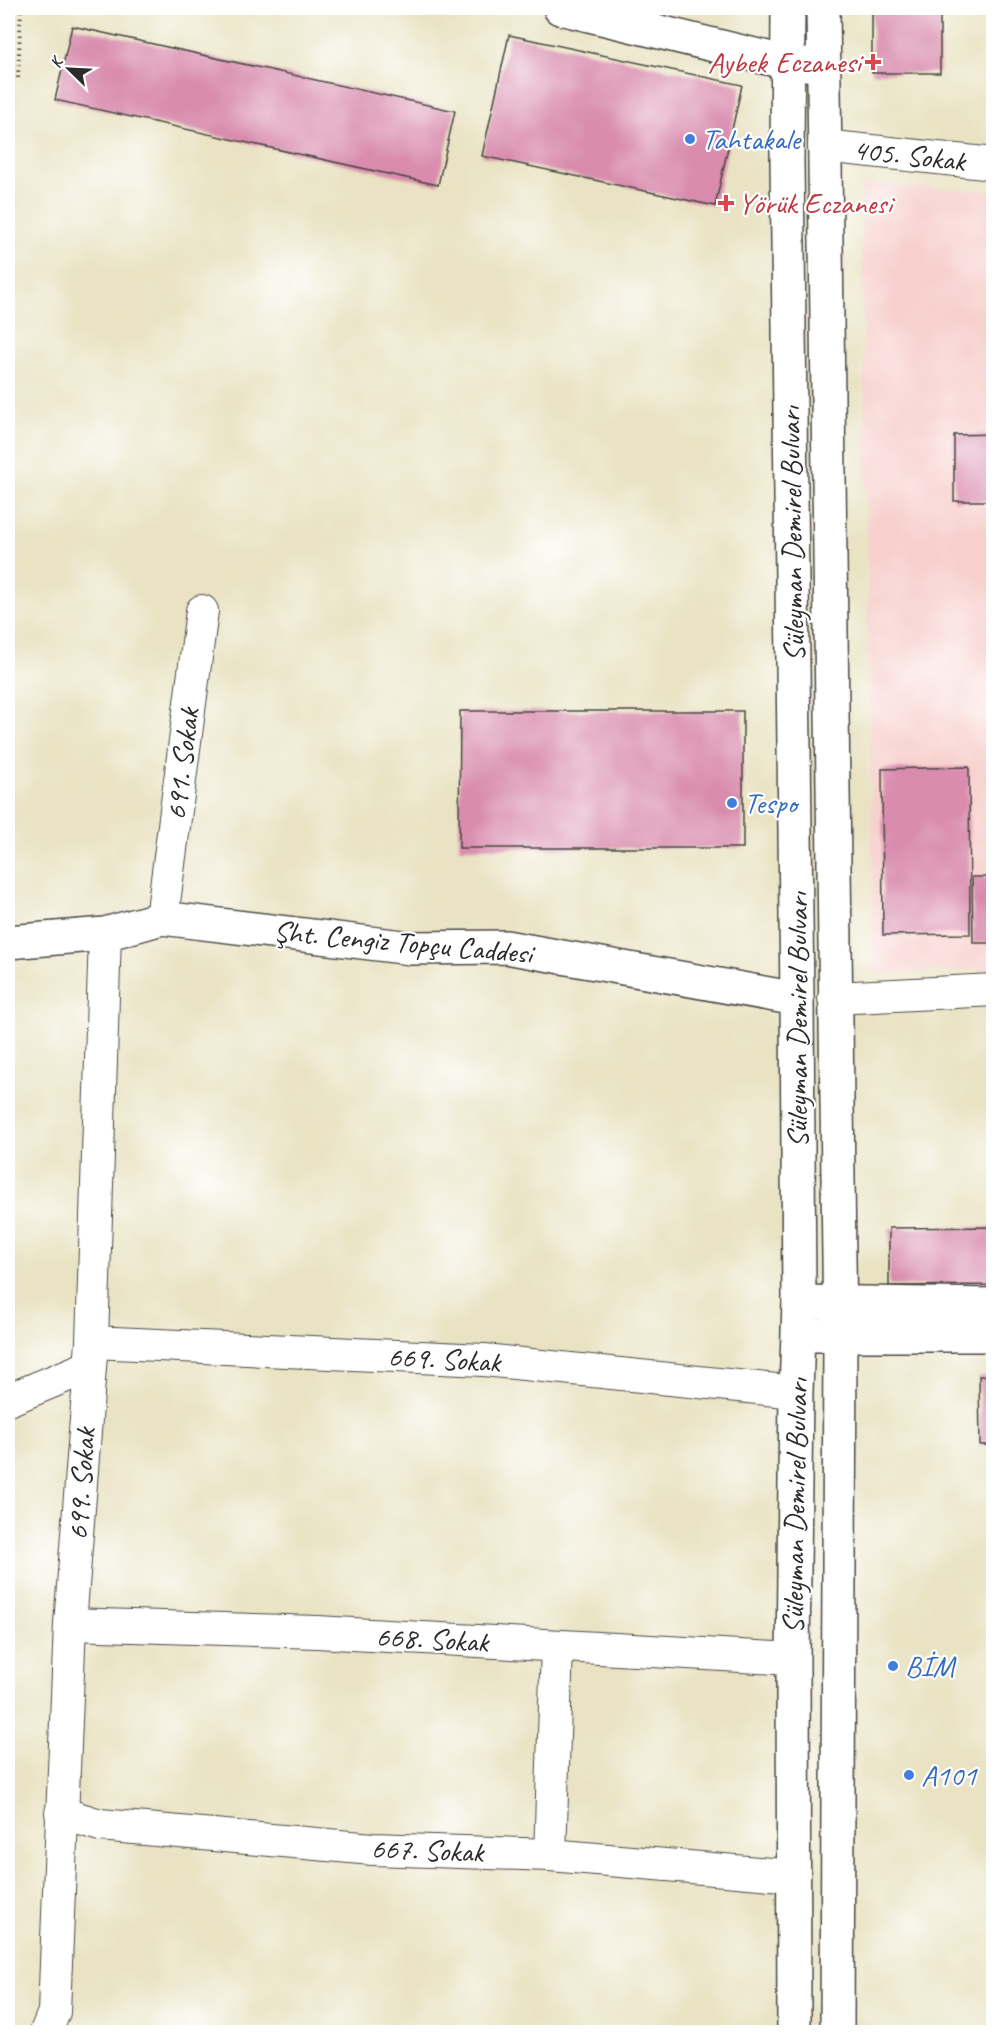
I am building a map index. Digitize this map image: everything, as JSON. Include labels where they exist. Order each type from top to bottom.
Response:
[{"type":"main road","points":[[560,8],[788,63],[823,65]]},
{"type":"main road","name":"Süleyman Demirel Bulvarı","points":[[788,8],[799,1302],[793,1659],[794,2032]]},
{"type":"main road","name":"Süleyman Demirel Bulvarı","points":[[823,8],[840,1335],[837,2032]]},
{"type":"main road","name":"Şht. Cengiz Topçu Caddesi","points":[[8,942],[105,934],[162,918],[411,948],[506,947],[797,999]]},
{"type":"main road","points":[[799,1302],[993,1305]]},
{"type":"main road","points":[[799,1335],[993,1335]]},
{"type":"street","name":"405. Sokak","points":[[824,146],[993,164]]},
{"type":"street","name":"691. Sokak","points":[[162,918],[202,611]]},
{"type":"street","name":"699. Sokak","points":[[46,2032],[54,2012],[70,1624],[91,1354],[105,934]]},
{"type":"street","points":[[834,998],[993,990]]},
{"type":"street","points":[[8,1400],[91,1354]]},
{"type":"street","name":"669. Sokak","points":[[91,1354],[484,1360],[796,1392]]},
{"type":"street","name":"668. Sokak","points":[[70,1624],[317,1632],[793,1659]]},
{"type":"street","points":[[550,1855],[557,1646]]},
{"type":"street","name":"667. Sokak","points":[[61,1813],[100,1825],[373,1849],[550,1855],[794,1876]]},
{"type":"path","points":[[18,78],[21,8]]},
{"type":"shaded area","points":[[861,184],[993,191],[993,969],[874,974]]},
{"type":"building","points":[[872,8],[940,8],[940,73],[872,73]]},
{"type":"building","points":[[72,26],[455,111],[438,185],[55,100]]},
{"type":"building","points":[[509,35],[742,85],[715,206],[482,156]]},
{"type":"building","points":[[994,434],[994,501],[954,501],[954,435]]},
{"type":"building","points":[[460,711],[743,711],[743,848],[459,848]]},
{"type":"building","points":[[969,767],[970,934],[883,935],[882,769]]},
{"type":"building","points":[[972,877],[994,877],[994,943],[973,943]]},
{"type":"building","points":[[994,1227],[994,1285],[889,1286],[889,1228]]},
{"type":"building","points":[[979,1376],[994,1376],[994,1445],[980,1445]]},
{"type":"place","name":"Aybek Eczanesi","points":[[873,62]]},
{"type":"place","name":"Tahtakale","points":[[690,139]]},
{"type":"place","name":"Yörük Eczanesi","points":[[726,203]]},
{"type":"place","name":"Tespo","points":[[732,803]]},
{"type":"place","name":"BİM","points":[[893,1666]]},
{"type":"place","name":"A101","points":[[909,1775]]}]
